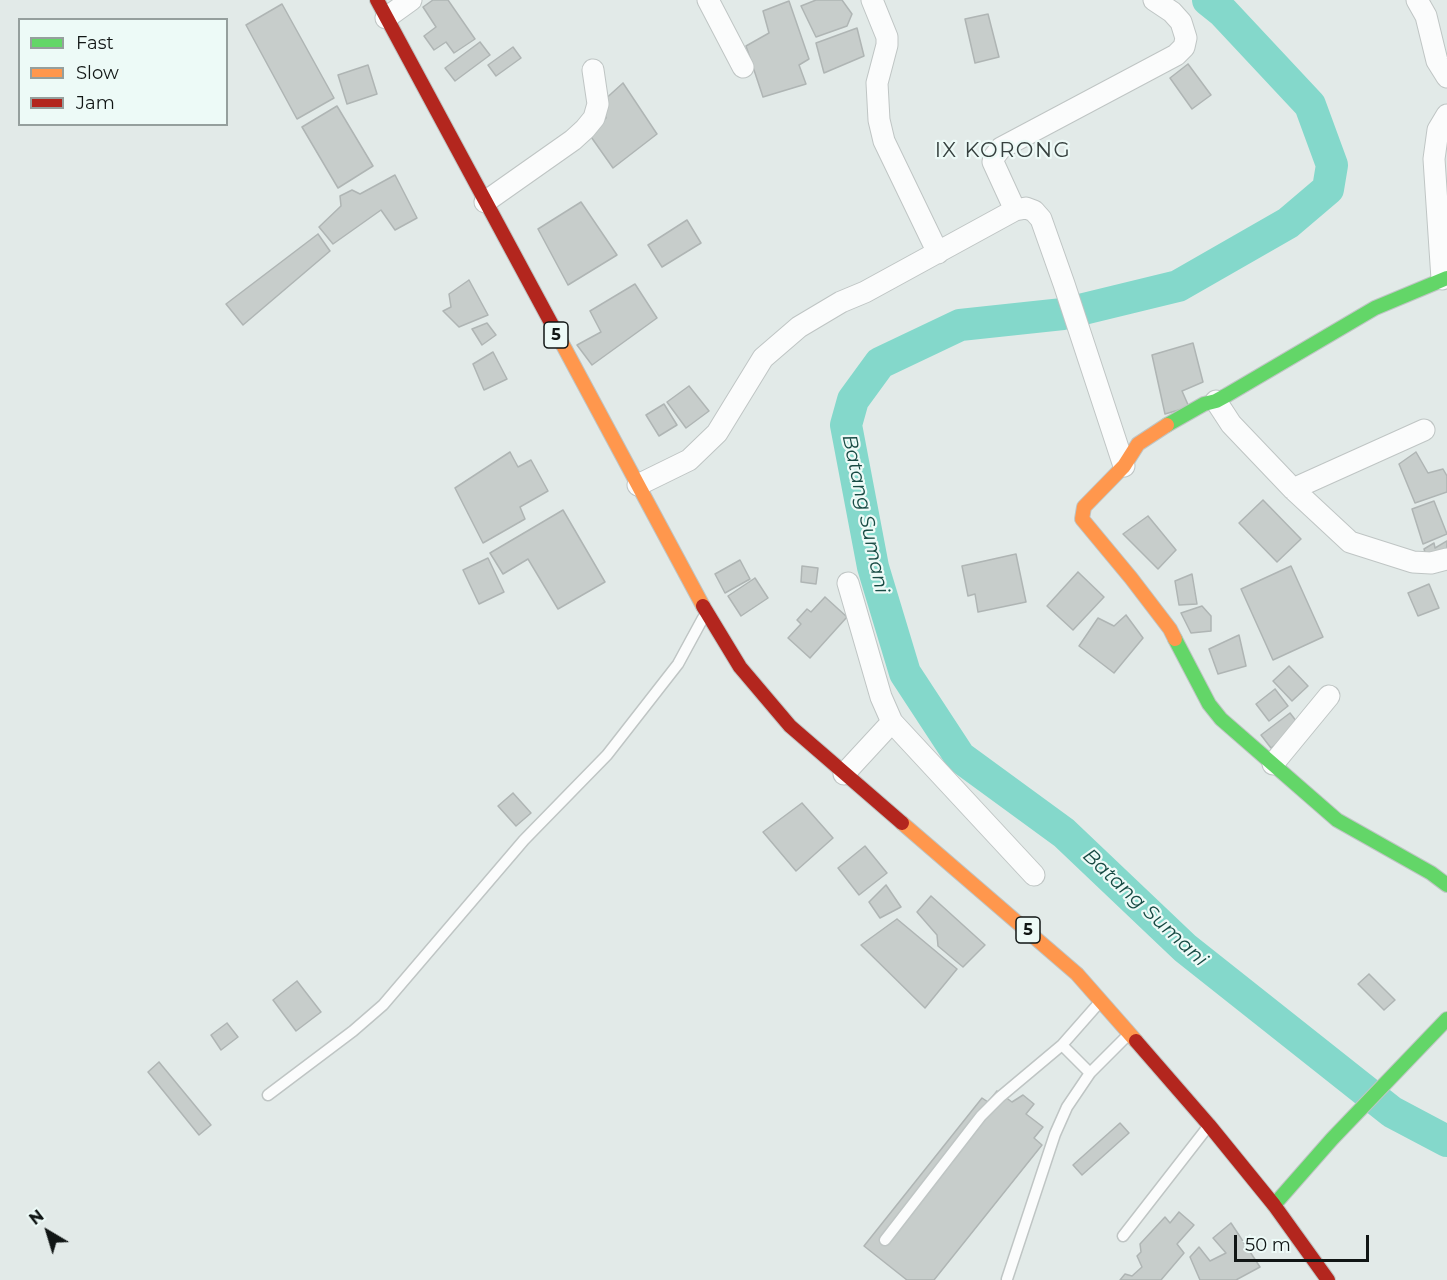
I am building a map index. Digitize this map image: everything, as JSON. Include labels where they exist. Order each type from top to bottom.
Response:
[{"type":"main road","name":"5","points":[[382,9],[707,613],[753,684],[790,726],[1057,956],[1102,1000],[1274,1205]]},
{"type":"main road","points":[[1445,279],[1375,308],[1216,401],[1204,404],[1146,437],[1138,444],[1124,466],[1084,507],[1082,519],[1170,629],[1215,713],[1337,820],[1431,873],[1447,885]]},
{"type":"main road","points":[[1328,1280],[1274,1205],[1332,1139],[1447,1020]]},
{"type":"street","points":[[382,9],[411,0]]},
{"type":"street","points":[[708,0],[743,67]]},
{"type":"street","points":[[872,0],[887,45],[877,84],[879,120],[884,141],[938,253]]},
{"type":"street","points":[[1015,210],[993,162],[1001,148],[1176,55],[1184,47],[1186,38],[1181,22],[1172,12],[1154,0]]},
{"type":"street","points":[[1418,0],[1426,16],[1437,61],[1447,77]]},
{"type":"street","points":[[485,202],[573,140],[585,129],[594,118],[598,105],[593,70]]},
{"type":"street","points":[[1445,279],[1434,150],[1438,130],[1447,115]]},
{"type":"street","points":[[638,485],[690,460],[717,433],[763,358],[799,327],[841,302],[865,292],[1015,210],[1026,208],[1034,211],[1041,219],[1124,466]]},
{"type":"street","points":[[1216,401],[1231,424],[1293,489],[1350,542],[1413,562],[1431,563],[1447,559]]},
{"type":"street","points":[[1293,489],[1424,430]]},
{"type":"street","points":[[848,583],[880,698],[892,722],[1034,874]]},
{"type":"street","points":[[1273,764],[1329,696]]},
{"type":"street","points":[[844,774],[892,722]]},
{"type":"lane","points":[[268,1095],[353,1031],[383,1005],[524,840],[607,755],[678,664],[707,613]]},
{"type":"lane","points":[[885,1240],[981,1116],[1062,1045],[1102,1000]]},
{"type":"lane","points":[[1007,1279],[1055,1134],[1067,1107],[1090,1073],[1130,1033]]},
{"type":"lane","points":[[1062,1045],[1090,1073]]},
{"type":"lane","points":[[1124,1236],[1209,1125]]},
{"type":"building","points":[[433,0],[448,0],[475,39],[454,53],[446,42],[434,50],[424,36],[436,27],[423,7]]},
{"type":"building","points":[[816,0],[842,0],[852,14],[847,26],[816,37],[801,6]]},
{"type":"building","points":[[789,1],[809,59],[799,65],[806,84],[763,97],[746,46],[769,33],[763,11]]},
{"type":"building","points":[[282,4],[334,98],[297,119],[246,25]]},
{"type":"building","points":[[988,14],[999,57],[975,63],[965,19]]},
{"type":"building","points":[[857,28],[864,56],[824,73],[816,43]]},
{"type":"building","points":[[480,42],[490,55],[455,81],[445,68]]},
{"type":"building","points":[[513,47],[521,58],[496,76],[488,65]]},
{"type":"building","points":[[1188,64],[1211,95],[1192,109],[1170,78]]},
{"type":"building","points":[[368,65],[377,94],[347,104],[338,75]]},
{"type":"building","points":[[623,83],[657,134],[613,168],[589,134],[606,118],[602,102]]},
{"type":"building","points":[[337,106],[373,166],[338,188],[302,127]]},
{"type":"building","points":[[395,175],[417,218],[395,230],[381,210],[333,244],[319,227],[341,206],[340,196],[352,190],[360,194]]},
{"type":"building","points":[[581,202],[617,255],[568,285],[538,229]]},
{"type":"building","points":[[687,220],[701,243],[662,267],[648,245]]},
{"type":"building","points":[[318,234],[330,251],[243,325],[226,304]]},
{"type":"building","points":[[469,280],[488,315],[459,327],[443,311],[451,307],[449,294]]},
{"type":"building","points":[[635,284],[657,318],[592,365],[577,345],[601,332],[590,311]]},
{"type":"building","points":[[487,323],[496,335],[482,345],[472,329]]},
{"type":"building","points":[[1193,343],[1203,382],[1182,391],[1189,407],[1165,414],[1152,355]]},
{"type":"building","points":[[493,352],[507,379],[484,390],[473,364]]},
{"type":"building","points":[[689,386],[709,411],[686,428],[667,402]]},
{"type":"building","points":[[664,404],[677,425],[659,436],[646,415]]},
{"type":"building","points":[[510,452],[518,467],[531,460],[548,491],[520,507],[525,519],[483,543],[455,488]]},
{"type":"building","points":[[1416,452],[1428,473],[1443,469],[1447,476],[1447,492],[1415,503],[1399,464]]},
{"type":"building","points":[[1263,500],[1301,539],[1277,562],[1239,523]]},
{"type":"building","points":[[1434,501],[1447,534],[1423,544],[1412,509]]},
{"type":"building","points":[[563,510],[605,582],[558,609],[528,559],[503,574],[490,553]]},
{"type":"building","points":[[1148,516],[1176,550],[1158,569],[1123,534]]},
{"type":"building","points":[[1447,541],[1447,549],[1427,559],[1424,549],[1434,543],[1435,548]]},
{"type":"building","points":[[1016,554],[1026,602],[978,612],[975,594],[968,596],[962,566]]},
{"type":"building","points":[[488,558],[504,592],[479,604],[463,570]]},
{"type":"building","points":[[740,560],[750,579],[725,593],[715,574]]},
{"type":"building","points":[[802,566],[818,568],[816,584],[801,582]]},
{"type":"building","points":[[1291,566],[1323,637],[1273,660],[1241,589]]},
{"type":"building","points":[[1078,572],[1104,597],[1073,630],[1047,606]]},
{"type":"building","points":[[1192,574],[1197,604],[1179,605],[1175,581]]},
{"type":"building","points":[[755,578],[768,598],[741,616],[728,596]]},
{"type":"building","points":[[1429,584],[1439,608],[1418,616],[1408,593]]},
{"type":"building","points":[[825,597],[847,617],[810,658],[788,638],[801,624],[797,620],[807,609],[811,612]]},
{"type":"building","points":[[1202,606],[1211,616],[1211,631],[1191,633],[1181,613]]},
{"type":"building","points":[[1126,615],[1143,638],[1114,673],[1079,646],[1098,618],[1114,626]]},
{"type":"building","points":[[1239,635],[1246,666],[1218,674],[1209,649]]},
{"type":"building","points":[[1289,666],[1308,686],[1292,701],[1273,681]]},
{"type":"building","points":[[1275,689],[1288,706],[1269,721],[1256,704]]},
{"type":"building","points":[[1290,713],[1300,726],[1271,748],[1261,735]]},
{"type":"building","points":[[513,793],[531,813],[516,826],[498,806]]},
{"type":"building","points":[[802,803],[833,838],[796,871],[763,832]]},
{"type":"building","points":[[865,846],[887,873],[859,895],[838,868]]},
{"type":"building","points":[[886,885],[901,907],[880,918],[869,902]]},
{"type":"building","points":[[931,896],[985,945],[963,967],[938,946],[937,935],[917,912]]},
{"type":"building","points":[[897,919],[957,969],[925,1008],[861,945]]},
{"type":"building","points":[[1369,974],[1395,1000],[1384,1010],[1358,984]]},
{"type":"building","points":[[297,981],[321,1012],[296,1031],[273,1000]]},
{"type":"building","points":[[227,1023],[238,1037],[221,1050],[211,1035]]},
{"type":"building","points":[[159,1062],[211,1125],[199,1135],[148,1072]]},
{"type":"building","points":[[997,1091],[1012,1102],[1023,1095],[1034,1104],[1026,1114],[1043,1127],[1034,1138],[1042,1145],[934,1280],[907,1280],[864,1246],[982,1098],[988,1102]]},
{"type":"building","points":[[1120,1123],[1129,1133],[1082,1175],[1073,1165]]},
{"type":"building","points":[[1179,1212],[1194,1225],[1177,1244],[1184,1253],[1161,1280],[1120,1280],[1125,1274],[1132,1276],[1142,1267],[1137,1256],[1141,1252],[1140,1244],[1165,1217],[1170,1223]]},
{"type":"building","points":[[1231,1223],[1260,1267],[1236,1280],[1200,1280],[1190,1257],[1199,1247],[1210,1261],[1226,1253],[1213,1238]]},
{"type":"waterway","name":"Batang Sumani","points":[[1208,0],[1223,12],[1310,105],[1332,165],[1328,189],[1288,223],[1178,286],[1063,314],[960,325],[880,363],[853,400],[846,425],[873,567],[905,673],[960,757],[1064,833],[1185,948],[1392,1112],[1447,1141]]},
{"type":"traffic: fast","points":[[1167,425],[1204,404],[1227,395],[1375,308],[1447,278]]},
{"type":"traffic: fast","points":[[1175,639],[1209,704],[1221,719],[1337,820],[1431,873],[1447,885]]},
{"type":"traffic: fast","points":[[1274,1205],[1332,1139],[1447,1019]]},
{"type":"traffic: slow","points":[[557,334],[703,606]]},
{"type":"traffic: slow","points":[[1167,425],[1138,444],[1124,466],[1084,507],[1082,519],[1131,578],[1175,639]]},
{"type":"traffic: slow","points":[[902,823],[1077,974],[1136,1041]]},
{"type":"traffic: jam","points":[[377,0],[557,334]]},
{"type":"traffic: jam","points":[[703,606],[740,667],[790,726],[902,823]]},
{"type":"traffic: jam","points":[[1136,1041],[1274,1205],[1328,1280]]},
{"type":"district","name":"IX KORONG","points":[[1003,151]]}]
